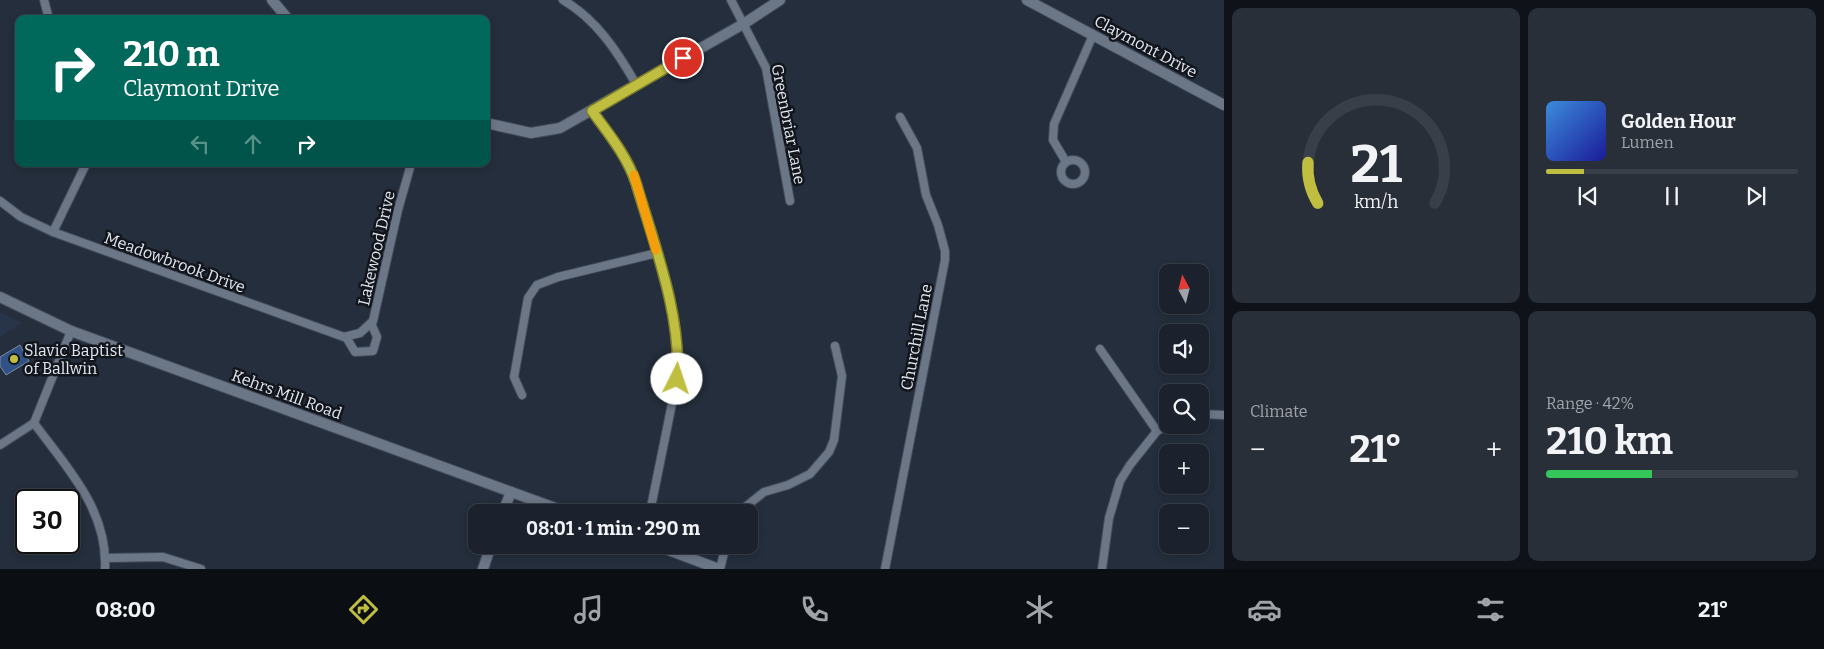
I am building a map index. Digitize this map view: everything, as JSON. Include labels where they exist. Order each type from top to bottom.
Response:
[{"type":"street","points":[[44,0],[47,15]]},
{"type":"street","points":[[272,0],[285,15]]},
{"type":"street","points":[[562,0],[583,13],[598,28],[622,60],[636,84]]},
{"type":"street","name":"Greenbriar Lane","points":[[732,0],[766,68],[790,200]]},
{"type":"street","points":[[490,123],[531,133],[560,128],[745,23],[780,0]]},
{"type":"street","name":"Claymont Drive","points":[[1027,0],[1224,105]]},
{"type":"street","points":[[1066,162],[1053,140],[1054,124],[1093,35]]},
{"type":"street","points":[[592,111],[630,166],[657,253],[670,303],[679,356],[677,379],[652,504]]},
{"type":"street","name":"Churchill Lane","points":[[885,569],[945,260],[945,251],[938,225],[931,213],[916,148],[900,117]]},
{"type":"street","points":[[53,232],[85,167]]},
{"type":"street","name":"Lakewood Drive","points":[[346,337],[360,333],[373,321],[398,210],[410,167]]},
{"type":"street","name":"Meadowbrook Drive","points":[[0,200],[21,216],[53,232],[346,337],[355,352],[373,350],[378,337],[370,323]]},
{"type":"street","points":[[522,395],[514,378],[528,298],[538,285],[558,277],[657,253]]},
{"type":"street","name":"Kehrs Mill Road","points":[[0,297],[71,331],[544,504]]},
{"type":"street","points":[[0,445],[34,423],[71,331]]},
{"type":"street","points":[[749,504],[760,495],[788,485],[810,474],[829,452],[834,440],[842,376],[835,346]]},
{"type":"street","points":[[1100,349],[1157,431],[1120,481],[1109,518],[1102,569]]},
{"type":"street","points":[[1209,415],[1224,416]]},
{"type":"street","points":[[34,423],[90,502],[100,525],[105,569]]},
{"type":"street","points":[[506,504],[511,492]]},
{"type":"street","points":[[482,569],[488,554]]},
{"type":"street","points":[[679,554],[719,569],[723,554]]},
{"type":"street","points":[[105,558],[163,557],[201,569]]},
{"type":"shaded area","points":[[0,312],[22,323],[0,337]]},
{"type":"building","name":"Slavic Baptist of Ballwin","points":[[20,345],[29,361],[6,375],[0,366],[0,357]]},
{"type":"slow traffic","points":[[634,175],[656,250]]},
{"type":"place","name":"Slavic Baptist of Ballwin","points":[[14,359]]},
{"type":"route","points":[[677,379],[679,356],[670,303],[636,183],[630,166],[592,111],[683,58]]}]
